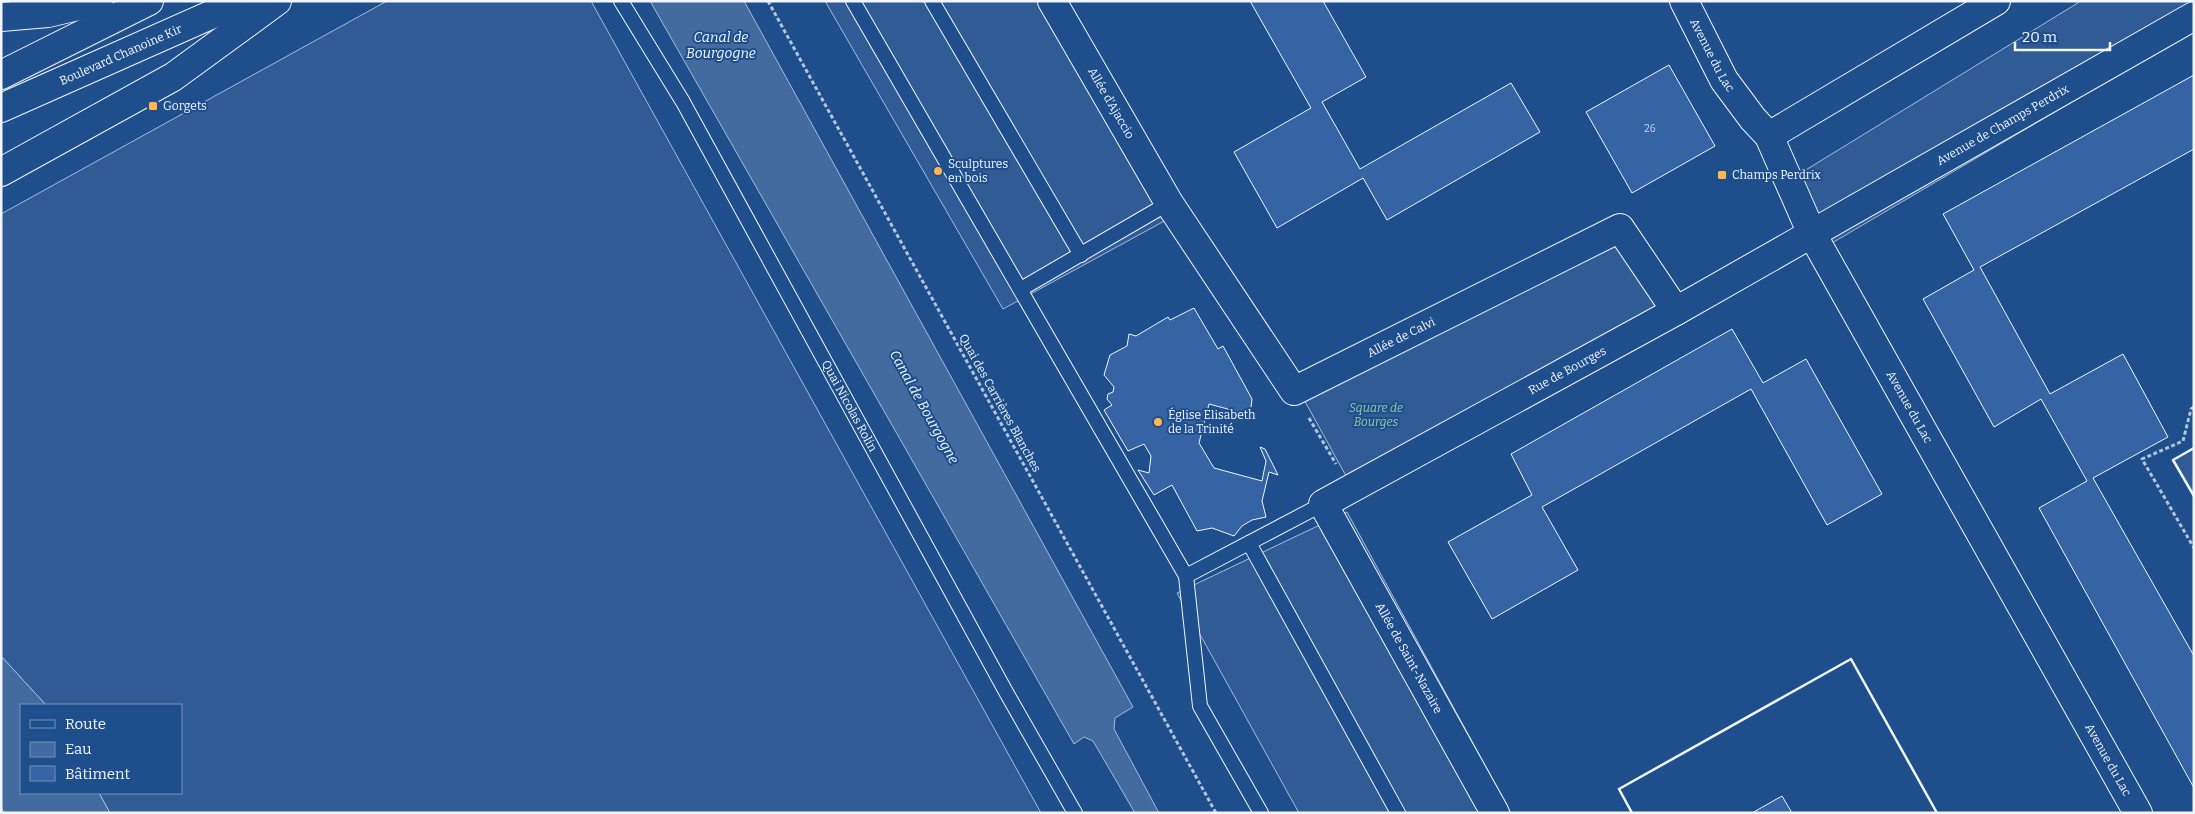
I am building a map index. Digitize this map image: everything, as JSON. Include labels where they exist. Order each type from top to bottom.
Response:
[{"type":"street","points":[[1,17],[48,13],[99,1]]},
{"type":"street","points":[[1,76],[149,1]]},
{"type":"street","name":"Boulevard Chanoine Kir","points":[[1,108],[242,1]]},
{"type":"street","points":[[1,172],[173,78],[277,1]]},
{"type":"street","name":"Allée d'Ajaccio","points":[[1052,1],[1169,204]]},
{"type":"street","name":"Avenue du Lac","points":[[1684,1],[1724,80],[1752,119],[1769,136],[1812,234],[2138,813]]},
{"type":"street","points":[[1769,136],[1996,1]]},
{"type":"street","name":"Avenue de Champs Perdrix","points":[[1812,234],[2194,16]]},
{"type":"street","points":[[1169,204],[1294,391]]},
{"type":"street","name":"Allée de Calvi","points":[[1294,391],[1620,228],[1676,311]]},
{"type":"street","name":"Rue de Bourges","points":[[1323,504],[1676,311],[1812,234]]},
{"type":"street","name":"Allée de Saint-Nazaire","points":[[1323,504],[1495,813]]},
{"type":"lane","name":"Quai Nicolas Rolin","points":[[621,1],[683,102],[1006,692],[1075,813]]},
{"type":"lane","points":[[853,1],[1186,576],[1200,706],[1261,813]]},
{"type":"lane","points":[[932,1],[1081,255]]},
{"type":"lane","points":[[1021,289],[1169,204]]},
{"type":"lane","points":[[1186,576],[1323,504]]},
{"type":"lane","points":[[1250,543],[1398,813]]},
{"type":"path","name":"Quai des Carrières Blanches","points":[[768,1],[1216,813]]},
{"type":"path","points":[[1294,391],[1350,489]]},
{"type":"path","points":[[2194,407],[2191,409],[2183,441],[2142,459],[2194,548]]},
{"type":"shaded area","points":[[387,1],[591,1],[1041,813],[110,813],[100,794],[182,794],[182,704],[45,704],[1,656],[1,214]]},
{"type":"shaded area","points":[[825,1],[1037,1],[1168,219],[1003,309]]},
{"type":"shaded area","points":[[2081,1],[2194,1],[2194,30],[1832,243],[1791,179]]},
{"type":"shaded area","name":"Square de Bourges","points":[[1618,242],[1668,309],[1351,485],[1302,396]]},
{"type":"shaded area","points":[[2194,448],[2194,496],[2173,460]]},
{"type":"shaded area","points":[[1347,512],[1511,813],[1299,813],[1177,593]]},
{"type":"water","name":"Canal de Bourgogne","points":[[650,1],[744,1],[1133,707],[1115,718],[1114,729],[1159,813],[1135,813],[1093,741],[1084,737],[1074,744]]},
{"type":"water","points":[[1,656],[45,704],[20,704],[20,794],[100,794],[110,813],[4,813],[1,807]]},
{"type":"building","points":[[1250,1],[1323,1],[1366,77],[1322,102],[1360,169],[1511,83],[1540,132],[1387,220],[1363,178],[1277,228],[1234,152],[1311,108]]},
{"type":"building","points":[[1669,65],[1715,146],[1632,193],[1586,112]]},
{"type":"building","points":[[2194,75],[2194,149],[1980,267],[2050,394],[2123,354],[2168,437],[2093,478],[2194,656],[2194,788],[2039,508],[2087,481],[2041,399],[1994,427],[1923,299],[1974,270],[1943,214]]},
{"type":"building","name":"Église Elisabeth de la Trinité","points":[[1194,308],[1218,349],[1223,346],[1252,399],[1250,415],[1209,404],[1199,443],[1214,468],[1262,481],[1266,461],[1260,447],[1265,449],[1278,475],[1269,472],[1262,501],[1266,517],[1252,520],[1242,526],[1234,536],[1212,528],[1197,531],[1172,485],[1154,495],[1138,470],[1149,473],[1151,456],[1144,444],[1128,451],[1104,410],[1112,405],[1107,399],[1108,394],[1113,392],[1114,387],[1104,375],[1110,355],[1127,346],[1129,334],[1136,336],[1168,317],[1170,320]]},
{"type":"building","points":[[1732,329],[1763,383],[1806,359],[1882,494],[1827,525],[1751,389],[1542,507],[1578,570],[1492,619],[1448,542],[1532,495],[1511,454]]},
{"type":"building","points":[[1782,796],[1792,813],[1752,813]]},
{"type":"wall","points":[[2194,448],[2173,460],[2194,496]]},
{"type":"wall","points":[[1632,813],[1619,789],[1851,659],[1937,813]]},
{"type":"place","name":"Gorgets","points":[[153,106]]},
{"type":"place","name":"Sculptures en bois","points":[[938,171]]},
{"type":"place","name":"Champs Perdrix","points":[[1722,175]]},
{"type":"place","name":"Église Elisabeth de la Trinité","points":[[1158,422]]}]
